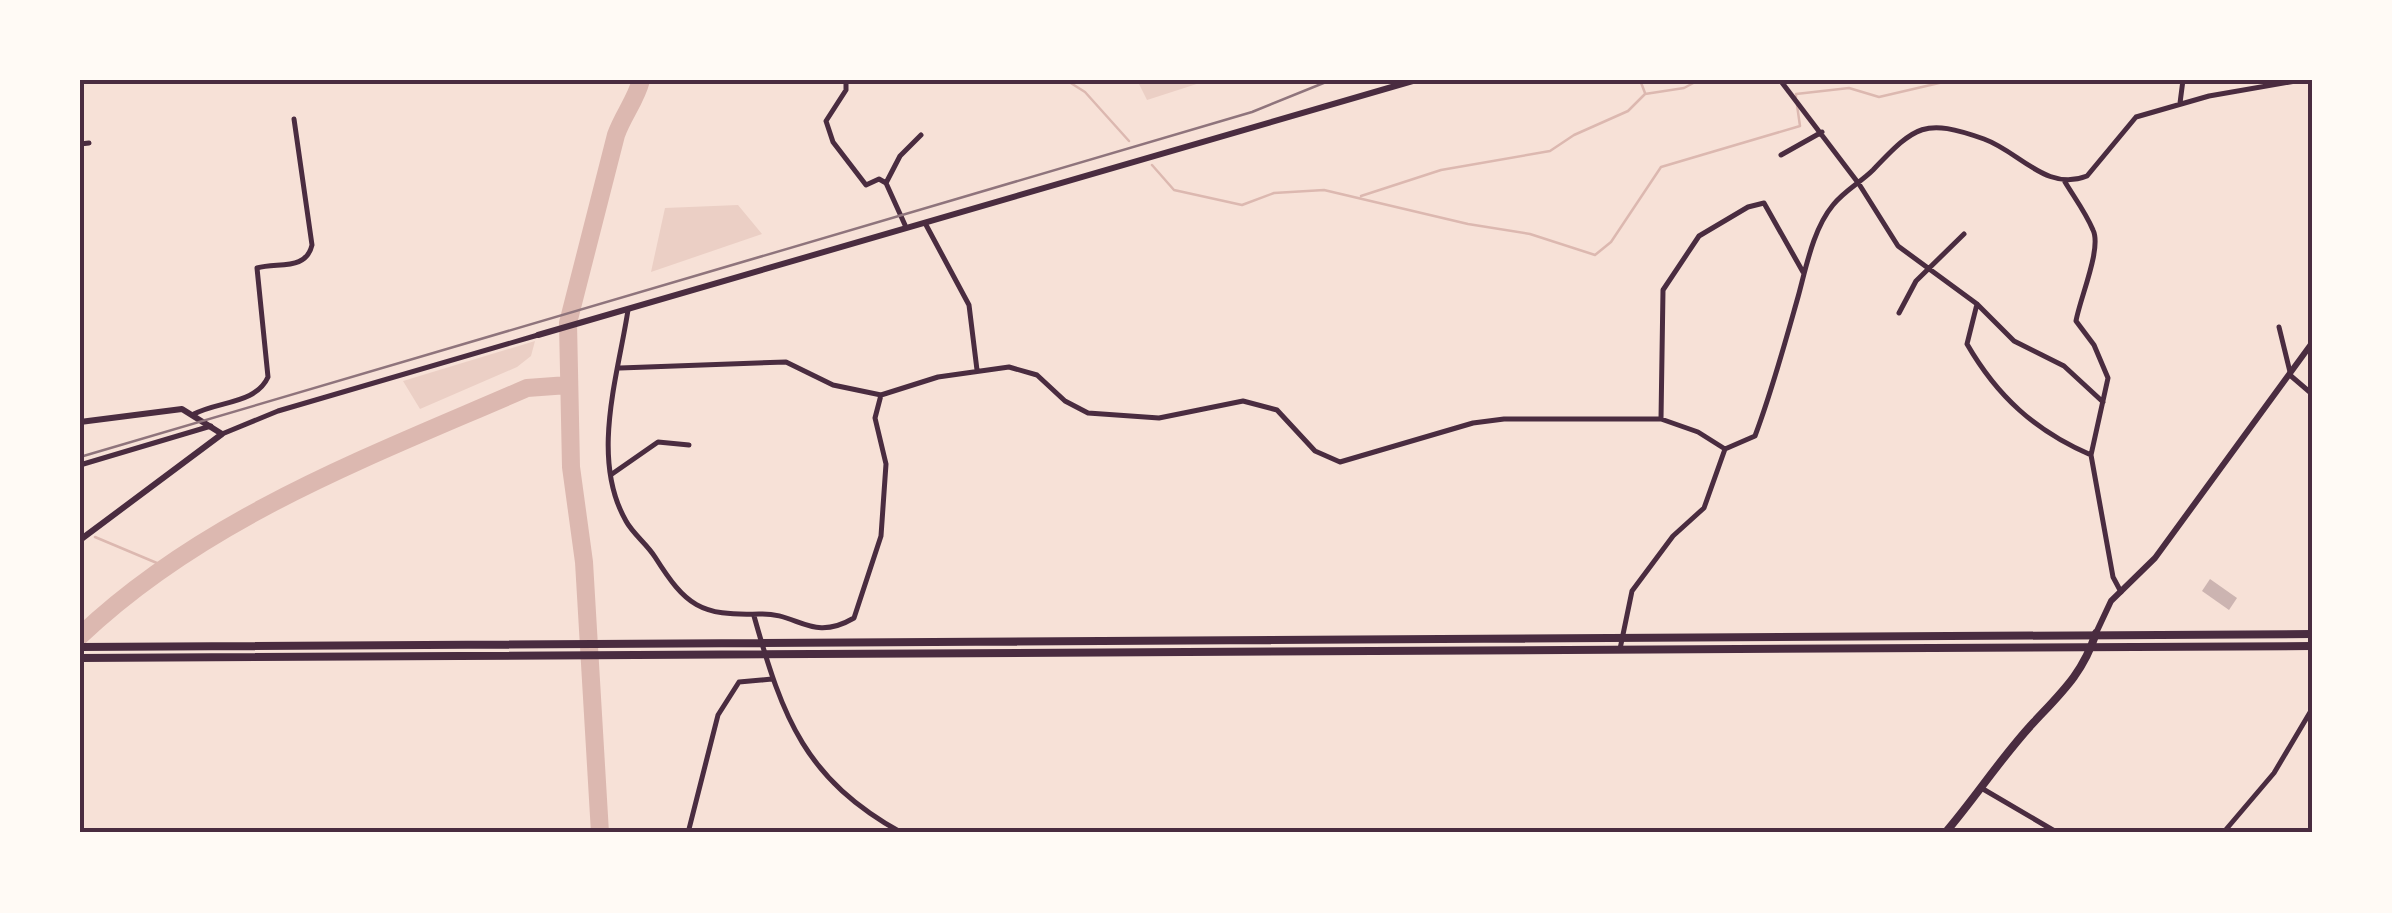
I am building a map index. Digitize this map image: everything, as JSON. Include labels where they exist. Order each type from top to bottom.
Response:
[{"type":"main road","points":[[1945,833],[2035,722],[2068,690],[2092,648],[2096,633]]},
{"type":"main road","points":[[80,647],[2312,634]]},
{"type":"main road","points":[[1261,640],[1264,651]]},
{"type":"main road","points":[[478,645],[479,656]]},
{"type":"main road","points":[[82,658],[2312,646]]},
{"type":"street","points":[[846,80],[840,101],[826,121],[833,142],[866,185],[880,179],[886,182],[905,226]]},
{"type":"street","points":[[80,540],[222,434],[278,411],[1416,80]]},
{"type":"street","points":[[1780,80],[1859,184],[1898,246],[1977,304],[2014,341],[2064,366],[2102,402]]},
{"type":"street","points":[[2180,103],[2184,80]]},
{"type":"street","points":[[1620,649],[1632,590],[1673,536],[1704,508],[1725,449],[1755,436],[1804,274],[1832,205],[1859,184],[1904,137],[1920,126],[1942,126],[1992,142],[2033,170],[2065,182],[2087,176],[2136,117],[2180,103],[2302,80]]},
{"type":"street","points":[[80,422],[164,410],[194,414],[254,394],[264,386],[268,377],[257,268],[304,262],[310,256],[294,119]]},
{"type":"street","points":[[1781,155],[1822,132]]},
{"type":"street","points":[[886,182],[900,156],[921,134]]},
{"type":"street","points":[[80,144],[89,143]]},
{"type":"street","points":[[2065,182],[2094,232],[2097,250],[2082,286],[2076,321],[2094,345],[2108,378],[2091,455],[2113,576],[2120,592]]},
{"type":"street","points":[[1662,419],[1663,290],[1699,236],[1748,206],[1764,202],[1804,274]]},
{"type":"street","points":[[924,220],[969,305],[977,370]]},
{"type":"street","points":[[1899,313],[1916,281],[1964,234]]},
{"type":"street","points":[[1977,304],[1967,344],[1992,385],[2051,438],[2091,455]]},
{"type":"street","points":[[628,310],[608,424],[612,474],[626,521],[690,605],[754,616],[760,613],[819,630],[838,627],[854,618],[881,536],[886,464],[875,418],[881,394]]},
{"type":"street","points":[[2279,328],[2291,376],[2312,394]]},
{"type":"street","points":[[2096,633],[2107,606],[2142,574],[2312,344]]},
{"type":"street","points":[[620,368],[786,362],[833,385],[881,394],[977,370],[1008,367],[1036,374],[1065,401],[1088,413],[1159,418],[1243,401],[1276,410],[1315,451],[1340,462],[1473,423],[1504,419],[1662,419],[1698,432],[1725,449]]},
{"type":"street","points":[[194,414],[222,434]]},
{"type":"street","points":[[80,465],[212,426]]},
{"type":"street","points":[[612,474],[658,442],[690,445]]},
{"type":"street","points":[[754,616],[772,679],[796,738],[863,811],[902,833]]},
{"type":"street","points":[[688,833],[718,714],[739,682],[772,679]]},
{"type":"street","points":[[2223,833],[2274,773],[2312,709]]},
{"type":"street","points":[[1984,789],[2058,833]]},
{"type":"shaded area","points":[[1137,80],[1209,80],[1147,100]]},
{"type":"shaded area","points":[[738,205],[762,234],[651,272],[665,208]]},
{"type":"shaded area","points":[[535,341],[531,356],[517,367],[420,409],[403,381]]},
{"type":"building","points":[[2210,579],[2237,598],[2229,610],[2202,591]]},
{"type":"waterway","points":[[600,833],[584,562],[571,467],[568,323],[616,135],[641,80]]},
{"type":"waterway","points":[[1066,80],[1085,92],[1129,141]]},
{"type":"waterway","points":[[1640,80],[1645,93]]},
{"type":"waterway","points":[[1361,196],[1441,170],[1550,151],[1574,135],[1628,111],[1645,94],[1684,88],[1699,80]]},
{"type":"waterway","points":[[1796,97],[1849,88],[1879,97],[1952,80]]},
{"type":"waterway","points":[[1152,165],[1174,190],[1242,205],[1274,193],[1324,190],[1468,224],[1530,234],[1595,255],[1611,242],[1661,167],[1800,126],[1797,105]]},
{"type":"waterway","points":[[80,636],[181,557],[292,493],[527,388],[568,385]]},
{"type":"waterway","points":[[95,537],[164,566]]},
{"type":"railway","points":[[80,457],[1252,112],[1331,80]]}]
